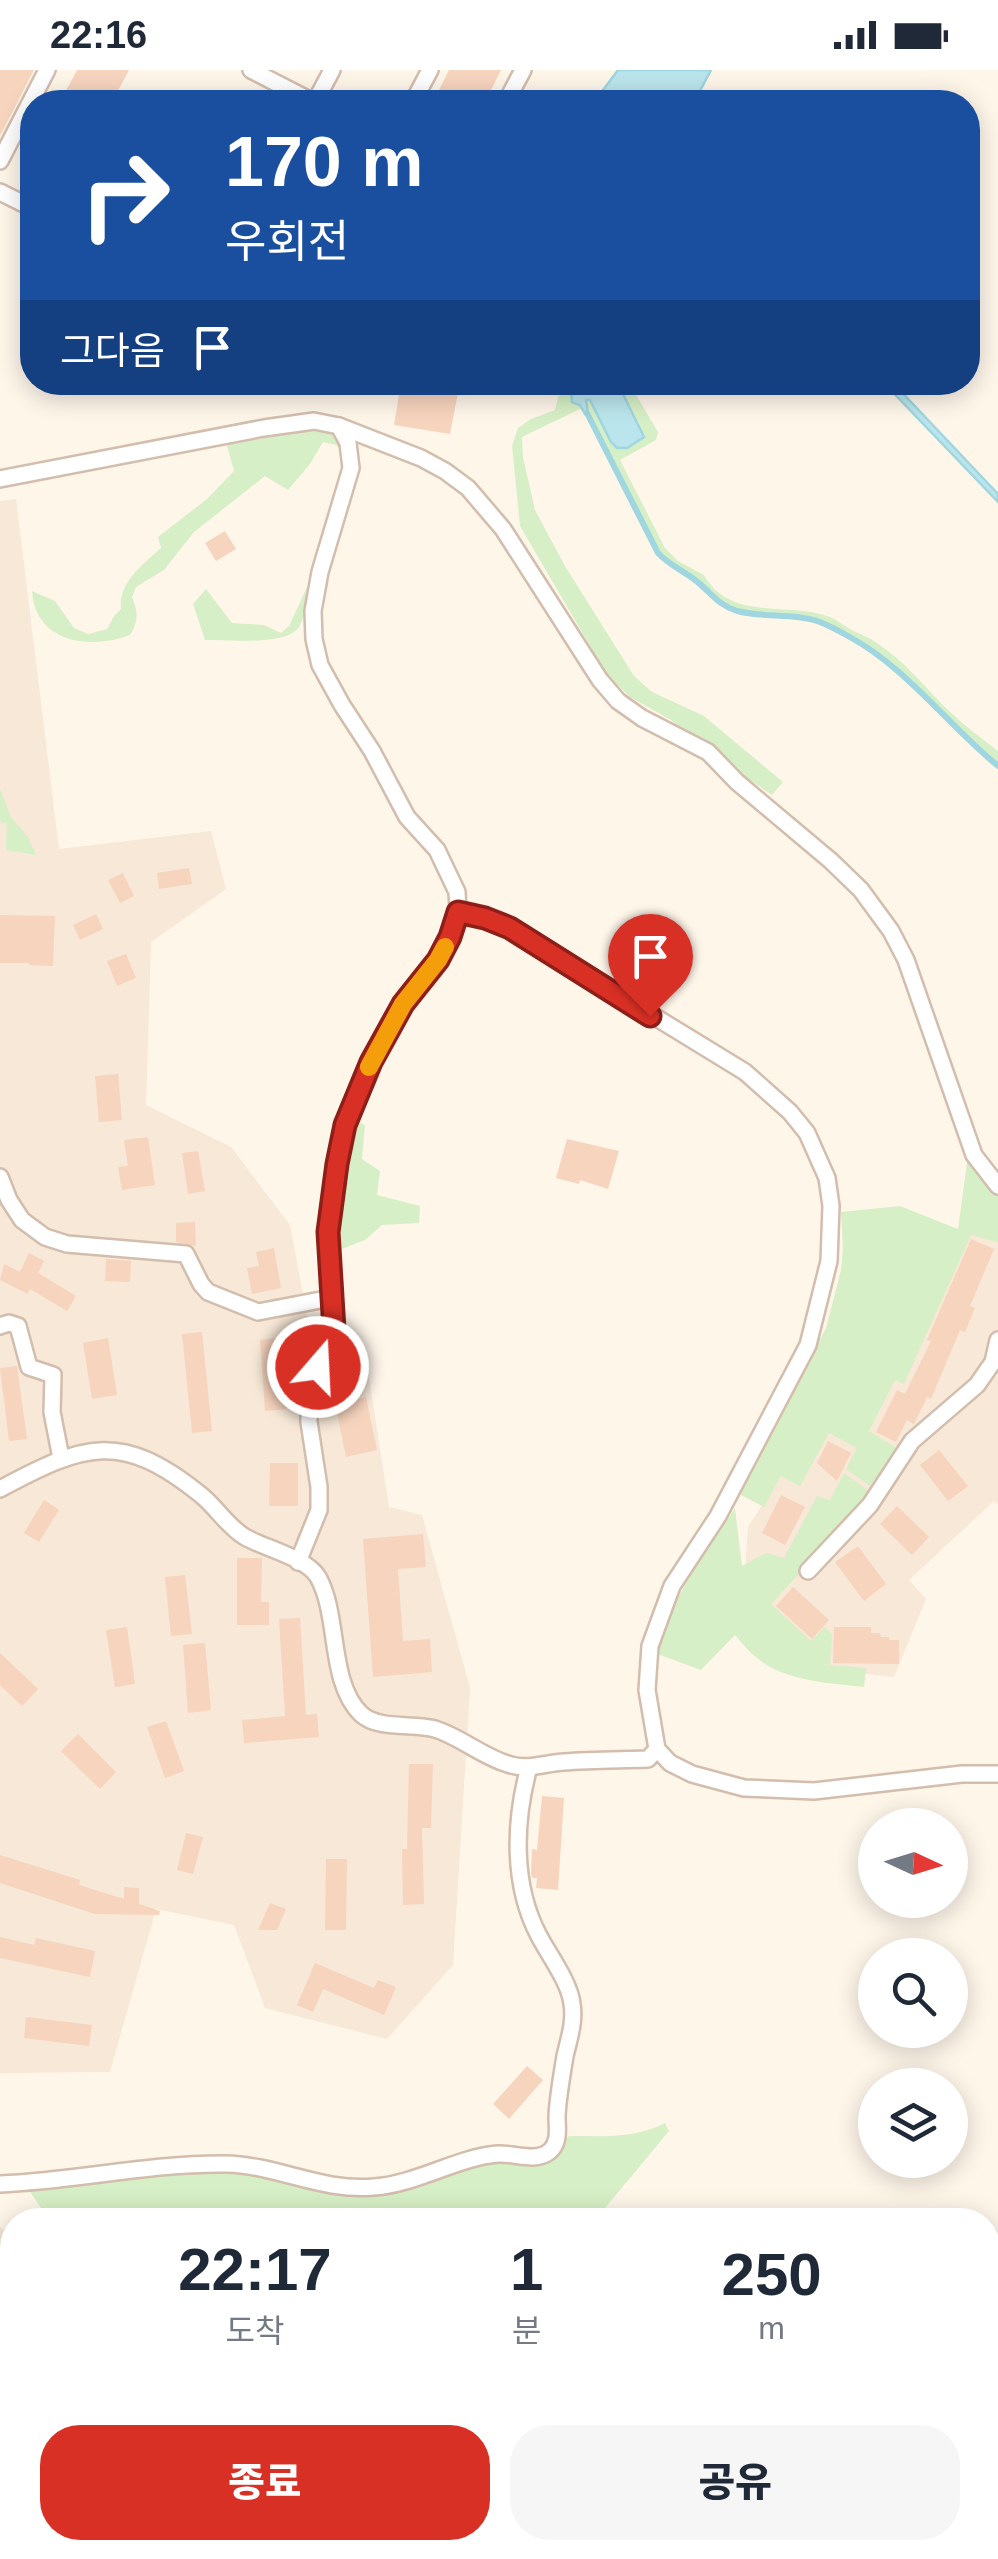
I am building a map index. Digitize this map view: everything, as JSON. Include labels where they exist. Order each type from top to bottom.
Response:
[{"type":"street","points":[[251,70],[290,90]]},
{"type":"street","points":[[0,160],[20,122]]},
{"type":"street","points":[[0,479],[314,421],[339,426],[445,471],[468,488],[503,529],[600,680],[618,701],[708,752],[862,890],[906,960],[974,1155],[998,1186]]},
{"type":"street","points":[[298,1562],[318,1510],[319,1487],[309,1422],[310,1392],[334,1330],[328,1232],[345,1125],[371,1062],[403,1004],[438,960],[458,912],[457,892],[437,850],[406,817],[320,665],[314,639],[320,572],[351,468],[348,444],[339,426]]},
{"type":"street","points":[[458,912],[510,928],[745,1072],[807,1132],[826,1178],[831,1206],[829,1262],[808,1345],[718,1516],[672,1586],[650,1646],[647,1690],[658,1749],[670,1763],[692,1774],[744,1788],[814,1791],[962,1774],[998,1774]]},
{"type":"street","points":[[0,1176],[22,1220],[45,1237],[67,1244],[186,1254],[208,1292],[258,1312],[332,1298]]},
{"type":"street","points":[[0,1326],[18,1326],[28,1367],[53,1375],[52,1412],[61,1458]]},
{"type":"street","points":[[808,1571],[870,1505],[912,1441],[977,1385],[993,1362],[998,1340]]},
{"type":"street","points":[[0,1489],[61,1458],[111,1449],[130,1452],[200,1494],[234,1530],[309,1567],[318,1576],[330,1612],[344,1688],[360,1713],[370,1720],[434,1730],[510,1765],[528,1767],[648,1759],[658,1749]]},
{"type":"street","points":[[0,2184],[146,2168],[229,2164],[346,2188],[372,2188],[400,2184],[498,2154],[534,2158],[550,2152],[558,2139],[572,2000],[537,1933],[525,1903],[518,1868],[522,1791],[528,1767]]},
{"type":"shaded area","points":[[16,499],[59,849],[211,831],[226,889],[151,942],[146,1105],[231,1147],[290,1225],[315,1359],[368,1371],[389,1507],[422,1515],[470,1688],[453,1965],[387,2039],[265,2008],[234,1925],[156,1909],[110,2072],[0,2073],[0,501]]},
{"type":"shaded area","points":[[974,1224],[998,1229],[998,1504],[994,1501],[909,1580],[926,1599],[894,1677],[786,1665],[742,1616],[748,1527],[822,1411]]},
{"type":"green space","points":[[559,395],[579,395],[582,408],[522,437],[523,457],[535,510],[565,566],[634,676],[652,692],[704,716],[783,782],[772,795],[744,776],[703,738],[630,697],[607,675],[520,526],[512,446],[518,428],[555,410]]},
{"type":"green space","points":[[620,395],[636,395],[658,432],[656,440],[620,460],[665,548],[678,561],[704,575],[715,590],[729,599],[744,605],[830,617],[874,641],[998,751],[998,763],[906,676],[855,637],[816,619],[732,607],[712,594],[699,579],[671,563],[660,552],[588,413],[586,399],[590,399],[611,442]]},
{"type":"green space","points":[[319,429],[335,437],[344,454],[336,445],[323,442],[288,490],[265,476],[194,532],[164,570],[136,587],[132,597],[136,621],[130,635],[82,641],[54,632],[43,622],[32,591],[55,601],[74,628],[88,634],[107,629],[121,609],[128,582],[161,548],[158,537],[207,499],[234,471],[226,443]]},
{"type":"green space","points":[[307,587],[299,627],[270,639],[205,640],[193,604],[206,589],[232,623],[264,625],[281,633],[289,626]]},
{"type":"green space","points":[[0,789],[11,817],[28,837],[36,855],[6,850],[7,823],[0,820]]},
{"type":"green space","points":[[353,1120],[365,1125],[362,1159],[380,1171],[377,1195],[420,1206],[419,1223],[382,1225],[365,1240],[334,1252],[341,1164]]},
{"type":"green space","points":[[968,1156],[998,1192],[998,1242],[971,1235],[904,1384],[895,1380],[869,1431],[901,1451],[874,1489],[846,1469],[857,1448],[829,1433],[800,1486],[781,1476],[764,1507],[739,1494],[826,1328],[841,1270],[841,1212],[900,1206],[958,1229]]},
{"type":"green space","points":[[844,1473],[873,1494],[771,1604],[811,1641],[825,1627],[832,1634],[830,1665],[866,1668],[864,1687],[780,1672],[754,1656],[735,1635],[701,1670],[657,1654],[670,1613],[688,1579],[735,1508],[742,1566],[766,1553],[784,1558],[817,1496],[830,1500]]},
{"type":"green space","points":[[665,2123],[669,2131],[605,2208],[41,2208],[29,2190],[147,2172],[232,2168],[314,2186],[448,2173],[561,2143],[569,2136],[630,2134]]},
{"type":"water","points":[[618,70],[711,70],[700,90],[603,90]]},
{"type":"water","points":[[572,395],[623,395],[644,437],[627,448],[617,448],[590,400],[586,400],[585,414],[580,405],[572,402]]},
{"type":"water","points":[[895,395],[904,395],[998,494],[998,502]]},
{"type":"building","points":[[0,70],[34,70],[24,90],[20,90],[0,136]]},
{"type":"building","points":[[77,70],[129,70],[118,90],[66,90]]},
{"type":"building","points":[[449,70],[501,70],[491,90],[439,90]]},
{"type":"building","points":[[399,395],[458,395],[450,434],[394,425]]},
{"type":"building","points":[[225,531],[236,549],[216,561],[205,543]]},
{"type":"building","points":[[189,868],[192,884],[159,889],[157,873]]},
{"type":"building","points":[[123,873],[134,896],[120,903],[108,880]]},
{"type":"building","points":[[96,914],[103,929],[80,940],[73,925]]},
{"type":"building","points":[[0,915],[55,916],[53,966],[0,963]]},
{"type":"building","points":[[126,954],[136,978],[117,986],[107,961]]},
{"type":"building","points":[[118,1074],[122,1120],[99,1122],[95,1076]]},
{"type":"building","points":[[148,1137],[155,1185],[122,1190],[118,1167],[128,1166],[124,1140]]},
{"type":"building","points":[[567,1139],[619,1151],[608,1189],[580,1180],[579,1184],[556,1178]]},
{"type":"building","points":[[198,1151],[205,1191],[188,1194],[182,1153]]},
{"type":"building","points":[[195,1222],[196,1246],[176,1242],[176,1223]]},
{"type":"building","points":[[971,1239],[994,1249],[970,1306],[975,1308],[965,1332],[960,1330],[931,1399],[927,1397],[914,1424],[907,1420],[896,1442],[876,1432],[897,1390],[905,1394],[931,1341],[927,1340]]},
{"type":"building","points":[[274,1248],[281,1288],[252,1294],[247,1268],[259,1266],[256,1252]]},
{"type":"building","points":[[29,1253],[44,1261],[38,1273],[76,1296],[67,1311],[30,1289],[28,1294],[0,1280],[4,1264],[20,1272]]},
{"type":"building","points":[[106,1259],[131,1261],[130,1282],[105,1281]]},
{"type":"building","points":[[202,1332],[212,1431],[192,1433],[182,1334]]},
{"type":"building","points":[[281,1337],[287,1409],[265,1411],[260,1340]]},
{"type":"building","points":[[108,1338],[117,1395],[92,1399],[83,1343]]},
{"type":"building","points":[[17,1366],[27,1439],[9,1441],[0,1368]]},
{"type":"building","points":[[349,1375],[354,1400],[366,1397],[377,1450],[346,1457],[330,1379]]},
{"type":"building","points":[[828,1441],[851,1453],[837,1481],[817,1463]]},
{"type":"building","points":[[939,1450],[968,1486],[948,1501],[920,1465]]},
{"type":"building","points":[[270,1463],[298,1463],[298,1506],[269,1506]]},
{"type":"building","points":[[781,1495],[805,1507],[785,1545],[762,1533]]},
{"type":"building","points":[[44,1500],[59,1510],[39,1542],[24,1533]]},
{"type":"building","points":[[897,1506],[929,1537],[912,1555],[880,1524]]},
{"type":"building","points":[[423,1534],[426,1567],[398,1569],[403,1641],[430,1639],[432,1672],[373,1677],[363,1539]]},
{"type":"building","points":[[858,1546],[886,1584],[864,1601],[835,1562]]},
{"type":"building","points":[[237,1558],[262,1558],[261,1602],[269,1602],[269,1625],[237,1625]]},
{"type":"building","points":[[185,1575],[192,1634],[171,1636],[165,1577]]},
{"type":"building","points":[[793,1587],[829,1620],[812,1639],[776,1606]]},
{"type":"building","points":[[300,1618],[306,1715],[317,1714],[319,1737],[244,1743],[242,1720],[285,1716],[279,1619]]},
{"type":"building","points":[[127,1627],[135,1684],[115,1687],[106,1630]]},
{"type":"building","points":[[834,1627],[871,1627],[871,1633],[899,1640],[899,1664],[833,1663]]},
{"type":"building","points":[[205,1643],[211,1710],[188,1713],[183,1645]]},
{"type":"building","points":[[0,1653],[38,1689],[22,1706],[0,1685]]},
{"type":"building","points":[[166,1721],[184,1771],[165,1778],[147,1727]]},
{"type":"building","points":[[78,1734],[116,1772],[100,1789],[61,1751]]},
{"type":"building","points":[[409,1764],[433,1764],[431,1828],[422,1828],[424,1904],[403,1905],[402,1849],[407,1849]]},
{"type":"building","points":[[542,1796],[564,1798],[558,1890],[536,1888],[537,1878],[532,1878],[531,1873]]},
{"type":"building","points":[[186,1833],[203,1837],[193,1874],[177,1870]]},
{"type":"building","points":[[0,1855],[80,1880],[79,1885],[124,1899],[124,1887],[139,1888],[139,1904],[160,1911],[159,1915],[95,1914],[0,1883]]},
{"type":"building","points":[[326,1859],[347,1859],[346,1930],[325,1930]]},
{"type":"building","points":[[270,1903],[286,1909],[277,1930],[258,1930]]},
{"type":"building","points":[[0,1937],[34,1945],[36,1938],[95,1951],[90,1977],[0,1958]]},
{"type":"building","points":[[315,1963],[374,1988],[378,1980],[396,1987],[384,2015],[323,1989],[313,2012],[297,2005]]},
{"type":"building","points":[[26,2017],[92,2025],[89,2046],[24,2038]]},
{"type":"building","points":[[527,2066],[543,2080],[509,2119],[493,2104]]},
{"type":"waterway","points":[[587,413],[662,557],[730,608],[820,622],[869,649],[908,680],[998,766]]},
{"type":"slow traffic","points":[[369,1067],[403,1004],[445,947]]},
{"type":"route","points":[[318,1367],[334,1330],[328,1232],[345,1125],[371,1062],[403,1004],[438,960],[458,912],[510,928],[650,1016]]}]
